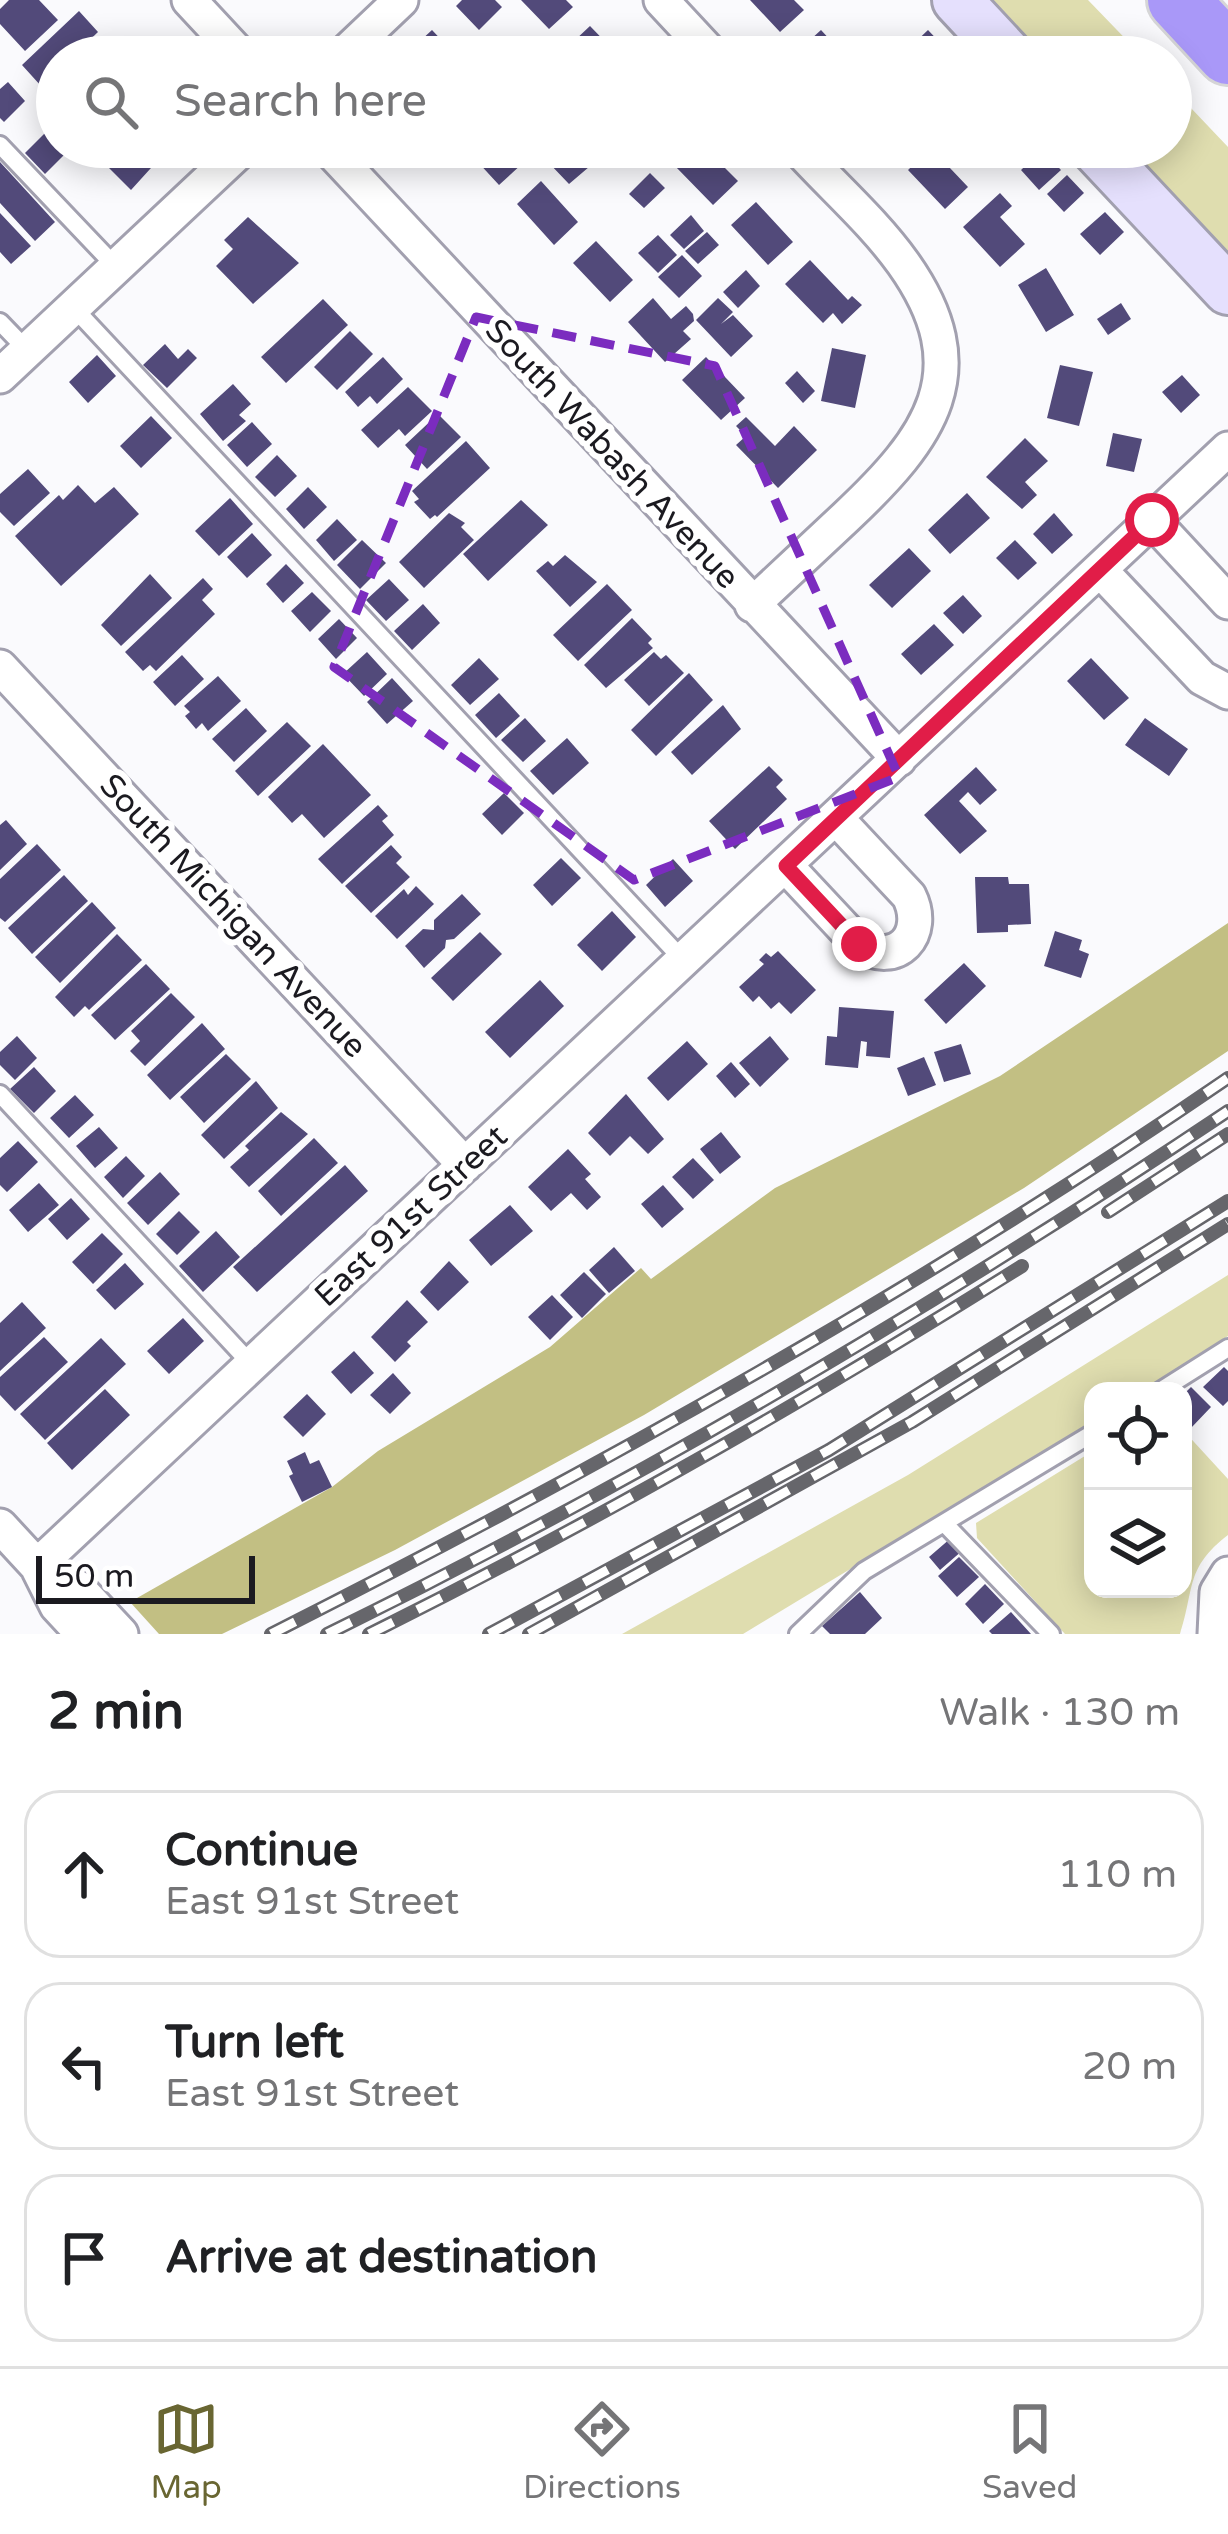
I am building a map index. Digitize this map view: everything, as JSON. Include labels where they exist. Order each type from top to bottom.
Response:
[{"type":"highway","points":[[1178,0],[1228,54]]},
{"type":"main road","points":[[957,0],[990,36]]},
{"type":"main road","points":[[1114,168],[1228,290]]},
{"type":"street","points":[[189,0],[222,36]]},
{"type":"street","points":[[362,36],[401,0]]},
{"type":"street","points":[[662,0],[695,36]]},
{"type":"street","points":[[0,376],[222,168]]},
{"type":"street","name":"South Wabash Avenue","points":[[346,168],[899,759]]},
{"type":"street","points":[[752,605],[894,472],[927,422],[942,373],[939,334],[902,261],[816,168]]},
{"type":"street","name":"East 91st Street","points":[[38,1566],[1228,449]]},
{"type":"street","points":[[1152,520],[1228,602]]},
{"type":"street","points":[[1100,570],[1202,678],[1228,692]]},
{"type":"street","name":"South Michigan Avenue","points":[[0,667],[465,1165]]},
{"type":"street","points":[[786,866],[872,953],[888,953],[906,945],[916,926],[917,911],[909,896],[836,818]]},
{"type":"street","points":[[0,1526],[38,1566],[57,1606],[83,1634]]},
{"type":"street","points":[[38,1566],[77,1587],[121,1634]]},
{"type":"street","points":[[1215,1634],[1217,1592],[1228,1574]]},
{"type":"lane","points":[[0,145],[116,267]]},
{"type":"lane","points":[[73,307],[684,961]]},
{"type":"lane","points":[[0,322],[27,350]]},
{"type":"lane","points":[[0,1094],[253,1364]]},
{"type":"lane","points":[[1174,1382],[1228,1348]]},
{"type":"lane","points":[[798,1634],[864,1571],[1084,1437]]},
{"type":"lane","points":[[944,1522],[1051,1634]]},
{"type":"highlighted area","points":[[476,317],[715,366],[899,777],[634,880],[334,667]]},
{"type":"shaded area","points":[[990,0],[1088,0],[1123,36],[1023,36]]},
{"type":"shaded area","points":[[1192,109],[1228,147],[1228,254],[1148,168],[1192,168]]},
{"type":"shaded area","points":[[1228,923],[1228,1051],[1024,1188],[644,1415],[395,1550],[222,1634],[159,1634],[130,1602],[332,1487],[378,1451],[550,1347],[641,1268],[651,1279],[775,1188],[1000,1076]]},
{"type":"shaded area","points":[[1228,1275],[1228,1336],[1158,1382],[1084,1382],[1084,1427],[743,1634],[622,1634],[908,1475]]},
{"type":"shaded area","points":[[1192,1440],[1228,1479],[1228,1535],[1204,1558],[1192,1588]]},
{"type":"shaded area","points":[[1084,1457],[1084,1598],[1189,1598],[1180,1634],[1065,1634],[977,1538],[976,1523]]},
{"type":"building","points":[[9,0],[39,0],[58,20],[25,51],[0,24],[0,9]]},
{"type":"building","points":[[462,0],[495,0],[502,7],[479,30],[456,6]]},
{"type":"building","points":[[521,0],[566,0],[573,7],[549,29]]},
{"type":"building","points":[[750,0],[794,0],[804,10],[780,32]]},
{"type":"building","points":[[79,11],[98,32],[94,36],[53,36]]},
{"type":"building","points":[[590,26],[600,36],[579,36]]},
{"type":"building","points":[[36,52],[36,80],[22,65]]},
{"type":"building","points":[[8,82],[25,101],[4,122],[0,89]]},
{"type":"building","points":[[36,142],[36,165],[25,153]]},
{"type":"building","points":[[0,162],[55,222],[35,241],[0,203]]},
{"type":"building","points":[[109,168],[151,168],[131,190]]},
{"type":"building","points":[[483,168],[518,168],[499,185]]},
{"type":"building","points":[[554,168],[588,168],[569,184]]},
{"type":"building","points":[[677,168],[725,168],[738,181],[713,205]]},
{"type":"building","points":[[950,168],[968,187],[945,209],[908,170]]},
{"type":"building","points":[[1059,168],[1061,170],[1039,190],[1021,170]]},
{"type":"building","points":[[650,173],[665,188],[644,208],[629,194]]},
{"type":"building","points":[[1067,175],[1084,193],[1064,212],[1047,194]]},
{"type":"building","points":[[541,181],[578,222],[554,245],[517,204]]},
{"type":"building","points":[[1000,193],[1012,206],[1000,217],[1025,244],[1000,267],[963,227]]},
{"type":"building","points":[[756,202],[793,242],[768,265],[731,225]]},
{"type":"building","points":[[1105,212],[1124,232],[1100,255],[1080,234]]},
{"type":"building","points":[[0,213],[31,246],[11,264],[0,252]]},
{"type":"building","points":[[691,215],[704,231],[684,249],[670,235]]},
{"type":"building","points":[[248,217],[299,263],[253,304],[216,266],[233,249],[224,240]]},
{"type":"building","points":[[707,232],[719,245],[698,264],[685,251]]},
{"type":"building","points":[[658,235],[677,255],[658,273],[638,253]]},
{"type":"building","points":[[596,241],[633,280],[610,302],[573,263]]},
{"type":"building","points":[[682,255],[702,276],[679,298],[658,277]]},
{"type":"building","points":[[810,260],[848,300],[852,296],[862,305],[842,324],[833,313],[823,323],[785,284]]},
{"type":"building","points":[[1046,268],[1074,315],[1046,332],[1018,285]]},
{"type":"building","points":[[746,270],[760,286],[738,308],[723,292]]},
{"type":"building","points":[[653,298],[671,319],[686,306],[693,314],[694,321],[683,331],[691,339],[665,362],[628,322]]},
{"type":"building","points":[[718,298],[733,312],[721,324],[733,315],[753,336],[731,357],[696,320]]},
{"type":"building","points":[[323,299],[348,325],[286,383],[261,357]]},
{"type":"building","points":[[1121,303],[1131,319],[1108,335],[1097,319]]},
{"type":"building","points":[[350,331],[373,354],[337,390],[314,367]]},
{"type":"building","points":[[165,344],[178,359],[188,349],[197,358],[167,388],[143,365]]},
{"type":"building","points":[[832,348],[866,355],[855,408],[821,401]]},
{"type":"building","points":[[97,355],[116,376],[88,403],[69,382]]},
{"type":"building","points":[[383,357],[403,379],[377,404],[370,396],[358,407],[345,392]]},
{"type":"building","points":[[706,357],[745,398],[721,420],[682,380]]},
{"type":"building","points":[[1060,365],[1093,372],[1079,426],[1047,418]]},
{"type":"building","points":[[797,371],[815,391],[803,403],[785,383]]},
{"type":"building","points":[[1182,375],[1200,395],[1181,413],[1162,392]]},
{"type":"building","points":[[233,384],[251,404],[239,415],[246,421],[223,441],[200,414]]},
{"type":"building","points":[[408,387],[432,411],[405,436],[399,429],[378,448],[361,430]]},
{"type":"building","points":[[438,414],[461,437],[427,469],[405,445]]},
{"type":"building","points":[[151,416],[172,438],[141,468],[120,446]]},
{"type":"building","points":[[746,417],[775,446],[794,426],[817,450],[778,488],[736,445],[746,436],[736,426]]},
{"type":"building","points":[[252,422],[272,444],[247,467],[227,445]]},
{"type":"building","points":[[1113,433],[1142,439],[1134,472],[1106,466]]},
{"type":"building","points":[[1025,438],[1048,461],[1025,482],[1037,495],[1022,509],[986,477]]},
{"type":"building","points":[[466,441],[490,468],[430,519],[414,502],[419,499],[412,491]]},
{"type":"building","points":[[277,455],[297,476],[275,497],[255,477]]},
{"type":"building","points":[[28,469],[50,493],[14,526],[0,512],[0,494]]},
{"type":"building","points":[[78,485],[95,503],[114,487],[139,514],[61,586],[15,536],[59,495],[63,500]]},
{"type":"building","points":[[308,487],[327,507],[304,529],[286,509]]},
{"type":"building","points":[[967,493],[990,518],[950,554],[928,530]]},
{"type":"building","points":[[230,498],[253,524],[219,556],[195,531]]},
{"type":"building","points":[[521,500],[548,525],[488,581],[463,554]]},
{"type":"building","points":[[449,513],[465,523],[461,527],[474,540],[424,588],[399,562]]},
{"type":"building","points":[[1054,513],[1073,535],[1052,554],[1033,534]]},
{"type":"building","points":[[337,519],[357,540],[334,561],[316,540]]},
{"type":"building","points":[[252,533],[272,555],[247,578],[227,557]]},
{"type":"building","points":[[362,540],[386,563],[360,589],[337,565]]},
{"type":"building","points":[[1015,540],[1037,563],[1018,580],[996,558]]},
{"type":"building","points":[[909,548],[931,571],[892,608],[869,585]]},
{"type":"building","points":[[565,555],[597,582],[570,607],[536,571],[548,561],[553,566]]},
{"type":"building","points":[[286,564],[304,583],[283,603],[266,584]]},
{"type":"building","points":[[150,574],[172,598],[121,646],[101,625]]},
{"type":"building","points":[[203,578],[213,589],[202,600],[215,614],[156,671],[150,665],[143,671],[125,652]]},
{"type":"building","points":[[389,579],[409,600],[386,621],[366,600]]},
{"type":"building","points":[[607,584],[632,610],[578,661],[553,635]]},
{"type":"building","points":[[312,592],[331,611],[310,632],[291,611]]},
{"type":"building","points":[[963,595],[982,616],[963,634],[943,613]]},
{"type":"building","points":[[423,604],[440,623],[412,650],[394,631]]},
{"type":"building","points":[[632,618],[652,639],[648,643],[653,648],[606,688],[584,665]]},
{"type":"building","points":[[339,619],[357,638],[336,659],[318,639]]},
{"type":"building","points":[[934,624],[954,645],[921,675],[901,654]]},
{"type":"building","points":[[367,652],[387,674],[364,696],[343,674]]},
{"type":"building","points":[[654,652],[661,659],[666,655],[684,673],[649,706],[624,680]]},
{"type":"building","points":[[182,655],[204,679],[175,706],[153,682]]},
{"type":"building","points":[[479,658],[499,679],[470,705],[451,685]]},
{"type":"building","points":[[1091,658],[1129,698],[1104,720],[1067,681]]},
{"type":"building","points":[[689,673],[713,700],[656,756],[631,730]]},
{"type":"building","points":[[218,676],[241,701],[208,731],[202,723],[196,729],[185,716],[190,712],[184,706]]},
{"type":"building","points":[[392,678],[413,701],[387,724],[367,702]]},
{"type":"building","points":[[499,693],[520,716],[496,738],[475,715]]},
{"type":"building","points":[[723,705],[741,729],[692,775],[671,752]]},
{"type":"building","points":[[246,708],[267,731],[234,762],[212,739]]},
{"type":"building","points":[[525,718],[546,741],[523,762],[501,740]]},
{"type":"building","points":[[1145,718],[1188,749],[1169,776],[1125,745]]},
{"type":"building","points":[[287,722],[311,746],[258,796],[235,771]]},
{"type":"building","points":[[567,738],[589,763],[553,795],[530,771]]},
{"type":"building","points":[[323,744],[371,795],[324,838],[302,814],[292,823],[268,797]]},
{"type":"building","points":[[769,766],[783,780],[776,787],[787,799],[735,849],[709,821]]},
{"type":"building","points":[[976,767],[997,790],[980,805],[968,792],[959,801],[987,831],[960,854],[924,815]]},
{"type":"building","points":[[504,793],[524,813],[502,835],[482,814]]},
{"type":"building","points":[[378,805],[388,816],[382,821],[394,835],[342,884],[318,859]]},
{"type":"building","points":[[6,820],[27,844],[0,870],[0,825]]},
{"type":"building","points":[[37,844],[61,870],[5,922],[0,918],[0,879]]},
{"type":"building","points":[[391,845],[402,857],[396,863],[410,877],[371,913],[345,886]]},
{"type":"building","points":[[561,858],[581,878],[552,906],[533,885]]},
{"type":"building","points":[[673,859],[693,881],[665,907],[646,885]]},
{"type":"building","points":[[64,875],[88,901],[32,954],[8,928]]},
{"type":"building","points":[[975,877],[1008,877],[1009,884],[1029,884],[1031,924],[1008,925],[1008,932],[977,933]]},
{"type":"building","points":[[416,886],[434,904],[397,939],[375,916],[404,889],[408,895]]},
{"type":"building","points":[[462,894],[481,914],[454,939],[446,940],[445,948],[424,968],[405,946],[423,929],[434,930],[434,920]]},
{"type":"building","points":[[92,902],[116,928],[60,983],[35,957]]},
{"type":"building","points":[[612,911],[636,937],[602,971],[577,945]]},
{"type":"building","points":[[1055,931],[1082,940],[1079,950],[1089,954],[1081,978],[1044,966]]},
{"type":"building","points":[[480,932],[502,954],[453,1001],[431,978]]},
{"type":"building","points":[[117,934],[142,960],[89,1010],[85,1006],[74,1017],[55,997]]},
{"type":"building","points":[[778,951],[816,990],[791,1014],[779,1002],[771,1009],[759,996],[753,1002],[739,987],[764,964],[759,960],[766,953],[771,957]]},
{"type":"building","points":[[964,963],[986,986],[946,1024],[924,1000]]},
{"type":"building","points":[[146,964],[170,989],[115,1040],[91,1015]]},
{"type":"building","points":[[540,980],[564,1006],[510,1058],[485,1032]]},
{"type":"building","points":[[171,993],[195,1017],[145,1066],[130,1051],[140,1041],[131,1031]]},
{"type":"building","points":[[839,1007],[894,1011],[890,1058],[866,1056],[867,1042],[861,1041],[858,1068],[825,1065],[827,1036],[837,1037]]},
{"type":"building","points":[[202,1023],[225,1049],[170,1100],[147,1075]]},
{"type":"building","points":[[17,1036],[37,1058],[15,1080],[0,1065],[0,1052]]},
{"type":"building","points":[[770,1036],[789,1059],[760,1087],[739,1063]]},
{"type":"building","points":[[687,1041],[708,1064],[668,1101],[647,1078]]},
{"type":"building","points":[[961,1044],[971,1074],[944,1082],[934,1052]]},
{"type":"building","points":[[226,1054],[251,1079],[204,1123],[180,1097]]},
{"type":"building","points":[[924,1057],[936,1085],[908,1096],[897,1068]]},
{"type":"building","points":[[731,1062],[750,1084],[735,1098],[716,1076]]},
{"type":"building","points":[[34,1067],[56,1091],[34,1113],[10,1089]]},
{"type":"building","points":[[256,1081],[278,1108],[224,1159],[201,1135]]},
{"type":"building","points":[[626,1094],[664,1139],[648,1154],[630,1136],[610,1156],[588,1133]]},
{"type":"building","points":[[75,1095],[94,1115],[69,1138],[50,1118]]},
{"type":"building","points":[[281,1112],[308,1134],[249,1187],[230,1167]]},
{"type":"building","points":[[99,1127],[118,1148],[95,1168],[76,1146]]},
{"type":"building","points":[[721,1132],[741,1157],[720,1174],[700,1149]]},
{"type":"building","points":[[314,1138],[338,1163],[281,1216],[258,1191]]},
{"type":"building","points":[[18,1141],[38,1162],[7,1192],[0,1185],[0,1158]]},
{"type":"building","points":[[568,1149],[591,1174],[585,1179],[601,1197],[587,1210],[571,1193],[551,1211],[528,1187]]},
{"type":"building","points":[[126,1156],[145,1176],[123,1198],[104,1177]]},
{"type":"building","points":[[693,1158],[714,1180],[693,1199],[672,1177]]},
{"type":"building","points":[[345,1165],[368,1191],[257,1292],[233,1267]]},
{"type":"building","points":[[160,1172],[180,1194],[148,1225],[127,1203]]},
{"type":"building","points":[[39,1183],[59,1205],[28,1232],[9,1210]]},
{"type":"building","points":[[663,1185],[684,1209],[662,1228],[641,1204]]},
{"type":"building","points":[[71,1198],[90,1219],[67,1240],[48,1219]]},
{"type":"building","points":[[510,1205],[533,1231],[491,1266],[469,1240]]},
{"type":"building","points":[[179,1211],[200,1232],[177,1255],[156,1234]]},
{"type":"building","points":[[216,1231],[240,1257],[203,1292],[179,1266]]},
{"type":"building","points":[[102,1233],[123,1254],[93,1284],[72,1262]]},
{"type":"building","points":[[614,1247],[635,1271],[609,1293],[589,1270]]},
{"type":"building","points":[[449,1261],[469,1282],[438,1311],[420,1292]]},
{"type":"building","points":[[125,1263],[144,1284],[115,1310],[96,1290]]},
{"type":"building","points":[[584,1272],[606,1294],[582,1318],[560,1295]]},
{"type":"building","points":[[552,1295],[573,1317],[550,1340],[528,1317]]},
{"type":"building","points":[[407,1300],[428,1322],[395,1362],[371,1337]]},
{"type":"building","points":[[22,1302],[46,1328],[0,1371],[0,1323]]},
{"type":"building","points":[[183,1318],[204,1341],[169,1374],[147,1351]]},
{"type":"building","points":[[44,1337],[68,1362],[15,1411],[0,1395],[0,1377]]},
{"type":"building","points":[[101,1338],[126,1364],[45,1440],[20,1414]]},
{"type":"building","points":[[354,1351],[374,1373],[351,1394],[331,1372]]},
{"type":"building","points":[[1224,1367],[1228,1401],[1223,1406],[1203,1387]]},
{"type":"building","points":[[393,1373],[411,1393],[390,1414],[370,1395]]},
{"type":"building","points":[[1192,1388],[1211,1407],[1192,1427]]},
{"type":"building","points":[[105,1389],[130,1415],[72,1470],[47,1443]]},
{"type":"building","points":[[307,1394],[326,1414],[303,1437],[283,1417]]},
{"type":"building","points":[[305,1452],[310,1464],[319,1460],[332,1487],[302,1502],[287,1461]]},
{"type":"building","points":[[951,1538],[963,1550],[940,1570],[929,1557]]},
{"type":"building","points":[[959,1557],[979,1577],[957,1597],[938,1576]]},
{"type":"building","points":[[985,1584],[1004,1604],[983,1624],[965,1604]]},
{"type":"building","points":[[860,1592],[882,1618],[865,1634],[830,1634],[822,1626]]},
{"type":"building","points":[[1011,1612],[1031,1634],[989,1631]]},
{"type":"railway","points":[[271,1634],[759,1372],[996,1230],[1228,1078]]},
{"type":"railway","points":[[327,1634],[559,1515],[786,1388],[1009,1253],[1228,1111]]},
{"type":"railway","points":[[1108,1212],[1228,1134]]},
{"type":"railway","points":[[489,1634],[829,1450],[1228,1201]]},
{"type":"railway","points":[[529,1634],[912,1422],[1228,1224]]},
{"type":"railway","points":[[369,1634],[700,1458],[1022,1266]]},
{"type":"route","points":[[859,944],[786,866],[1152,520]]}]
